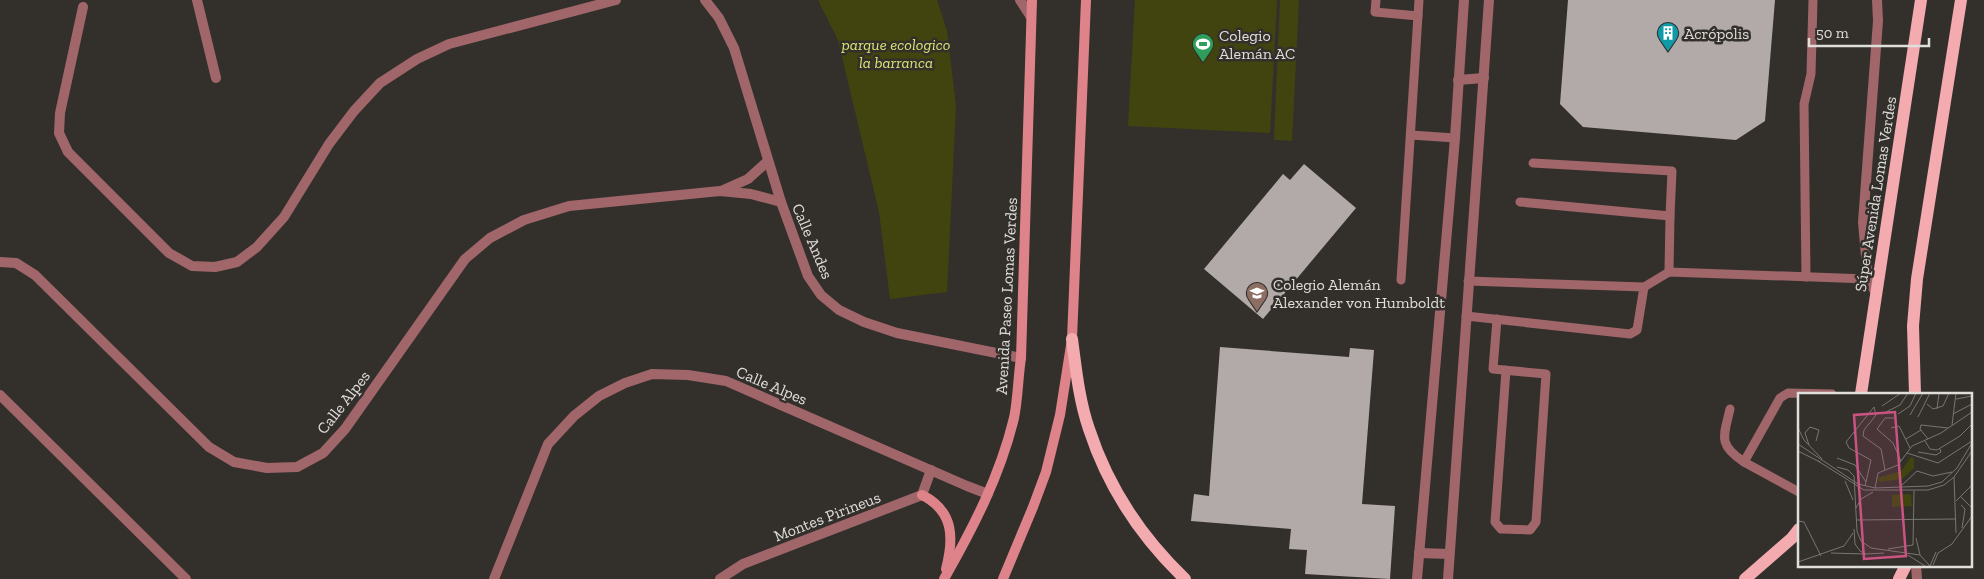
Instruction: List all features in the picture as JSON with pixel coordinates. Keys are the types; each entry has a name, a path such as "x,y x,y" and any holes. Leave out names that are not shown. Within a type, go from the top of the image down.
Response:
{"main road":[{"name":"Avenida Paseo Lomas Verdes","path":"943,579 966,540 988,494 1004,454 1014,416 1021,358 1032,0"},
{"path":"1003,579 1034,507 1046,472 1060,415 1072,339 1086,0"},
{"name":"Súper Avenida Lomas Verdes","path":"1861,393 1921,0"},
{"path":"1916,393 1914,326 1917,279 1961,0"},
{"path":"1072,339 1080,394 1088,428 1104,468 1115,491 1133,518 1162,557 1185,579"},
{"path":"922,495 933,500 944,512 950,533 950,552 943,579"},
{"path":"1745,579 1792,538 1798,530"},
{"path":"1899,579 1906,566"}],"street":[{"path":"197,0 216,78"},
{"path":"83,7 60,112 59,133 68,152 169,253 192,266 215,267 237,262 257,247 268,235 284,217 329,144 380,83 418,59 448,44 616,0"},
{"name":"Calle Andes","path":"705,0 719,18 734,48 781,202 808,276 821,295 839,310 864,322 897,333 1021,358"},
{"path":"1020,0 1031,17"},
{"path":"1417,579 1455,138 1464,0"},
{"path":"1448,579 1468,280 1490,0"},
{"path":"1876,294 1868,279 1862,222 1878,21 1877,0"},
{"path":"1458,80 1484,78"},
{"name":"Calle Alpes","path":"720,191 748,179 768,161"},
{"name":"Calle Alpes","path":"0,262 16,263 35,274 209,447 234,462 267,468 297,467 323,453 345,429 465,259 490,238 524,220 569,206 720,191 751,194 781,202"},
{"name":"Calle Alpes","path":"494,579 548,444 574,416 599,396 625,382 652,374 688,375 726,381 988,494"},
{"path":"0,395 186,579"},
{"path":"922,495 932,470"},
{"name":"Montes Pirineus","path":"720,579 743,564 922,495"},
{"path":"1419,553 1449,554"},
{"path":"1916,566 1917,579"}],"lane":[{"path":"1376,0 1375,12 1418,16"},
{"path":"1401,280 1419,0"},
{"path":"1806,277 1804,104 1811,74 1814,0"},
{"path":"1411,135 1455,138"},
{"path":"1533,163 1672,171 1669,272"},
{"path":"1520,202 1670,216"},
{"path":"1468,280 1644,287 1669,272 1868,279"},
{"path":"1466,316 1630,334 1638,330 1644,287"},
{"path":"1498,319 1493,369 1506,370 1546,374 1536,522 1530,530 1501,529 1495,522 1506,370"},
{"path":"1744,462 1780,398 1788,393 1798,393"},
{"path":"1730,409 1724,436 1725,445 1730,453 1798,491"}],"green space":[{"name":"parque ecologico la barranca","path":"818,0 937,0 947,31 956,106 947,292 890,299 879,212 838,40"},
{"name":"Colegio Alemán AC","path":"1135,0 1277,0 1270,133 1128,126"},
{"path":"1280,0 1299,0 1292,141 1274,140"}],"building":[{"name":"Acrópolis","path":"1568,0 1775,0 1765,121 1736,140 1583,127 1560,104"},
{"path":"1304,164 1356,208 1263,319 1204,269 1283,174 1290,180"},
{"path":"1220,347 1349,357 1350,348 1374,350 1362,504 1395,506 1390,579 1305,574 1307,550 1289,549 1291,529 1191,521 1194,494 1209,496"}],"place":[{"name":"Acrópolis","path":"1668,52"},
{"name":"Colegio Alemán AC","path":"1203,63"},
{"name":"Colegio Alemán Alexander von Humboldt","path":"1257,312"}]}
